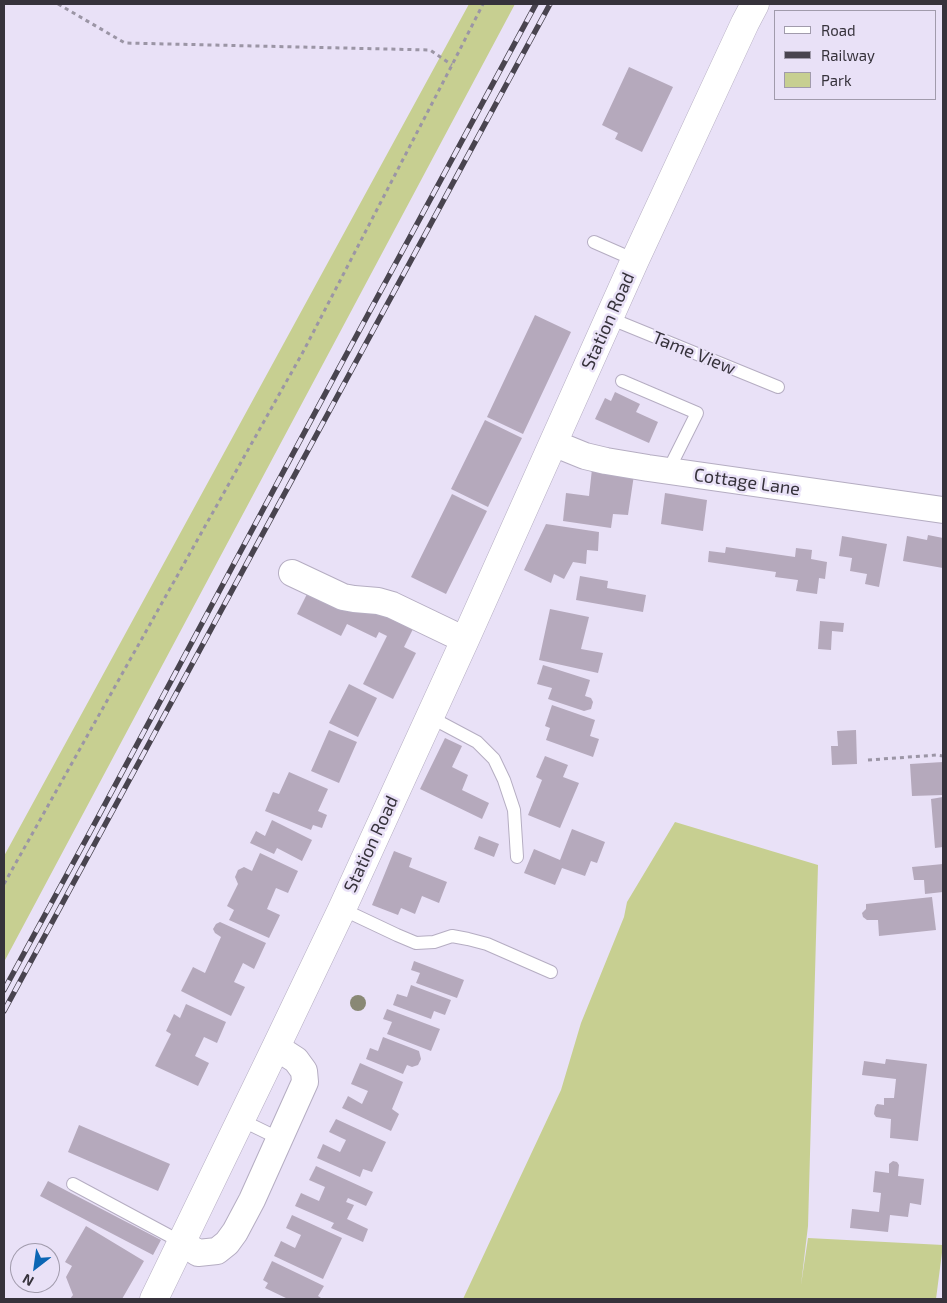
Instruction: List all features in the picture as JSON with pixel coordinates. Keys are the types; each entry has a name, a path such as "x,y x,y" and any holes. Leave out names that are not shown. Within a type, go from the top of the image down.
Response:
{"street":[{"name":"Station Road","path":"154,1299 342,909 635,260 744,23 755,4"},
{"name":"Cottage Lane","path":"553,443 585,456 606,461 943,510"},
{"path":"292,573 343,597 378,601 392,605 465,640"},
{"path":"181,1242 198,1253 217,1250 235,1232 252,1200 305,1082 304,1071 296,1060 276,1047"}],"lane":[{"path":"594,242 635,260"},
{"name":"Tame View","path":"609,318 778,387"},
{"path":"622,381 697,413 668,471"},
{"path":"430,717 477,742 494,759 504,780 514,810 518,857"},
{"path":"342,909 416,943 434,942 452,936 468,939 487,944 551,972"},
{"path":"240,1120 280,1139"},
{"path":"73,1184 181,1242"}],"path":[{"path":"58,4 125,42 430,50 452,65"},
{"path":"4,884 303,352 483,4"},
{"path":"868,760 943,756"}],"green space":[{"path":"469,4 515,4 4,962 4,856"},
{"path":"675,822 818,865 808,1226 801,1285 808,1238 943,1245 936,1299 463,1299 561,1090 581,1023 624,917 627,902"}],"building":[{"path":"629,67 673,87 642,152 615,139 618,133 602,125"},
{"path":"535,315 571,332 523,434 487,417"},
{"path":"615,392 640,404 636,412 658,422 649,443 595,419 605,398 611,401"},
{"path":"485,420 522,438 488,507 451,489"},
{"path":"592,469 634,475 628,515 613,514 611,528 563,521 566,493 589,496"},
{"path":"665,493 707,500 703,531 661,524"},
{"path":"452,494 487,511 446,594 411,577"},
{"path":"546,524 599,532 598,551 587,550 586,564 573,562 564,579 554,574 551,583 524,570"},
{"path":"928,535 943,538 943,568 903,561 907,536 927,540"},
{"path":"842,536 887,544 879,587 865,584 867,574 850,571 852,558 839,556"},
{"path":"726,547 795,557 796,548 812,550 811,559 827,562 825,579 819,578 817,594 796,591 798,580 775,577 776,572 708,562 709,551 725,553"},
{"path":"580,576 608,581 607,588 646,595 643,612 576,600"},
{"path":"311,586 370,603 415,625 404,647 416,653 393,699 363,684 387,636 379,632 376,638 347,624 341,636 297,614"},
{"path":"550,609 589,617 581,649 603,653 598,673 539,660"},
{"path":"820,621 844,623 843,632 832,631 831,650 818,649"},
{"path":"543,665 590,680 585,696 591,698 593,702 591,709 584,711 548,699 552,688 537,684"},
{"path":"349,684 377,698 358,737 329,723"},
{"path":"552,705 595,720 590,736 599,739 593,757 546,740 550,728 545,726"},
{"path":"329,730 357,742 339,783 311,771"},
{"path":"856,730 857,764 832,765 831,746 838,746 837,731"},
{"path":"445,738 462,746 452,767 468,775 462,790 489,803 482,819 420,789"},
{"path":"545,756 568,765 563,777 579,783 560,828 528,815 542,780 536,777"},
{"path":"943,762 943,795 912,796 910,764"},
{"path":"289,772 328,789 318,811 327,815 322,828 313,825 311,830 265,811 273,792 279,794"},
{"path":"943,797 943,847 935,848 931,799"},
{"path":"272,820 312,840 302,861 277,848 274,854 250,843 256,831 265,836"},
{"path":"572,829 605,842 597,863 591,861 585,876 562,868 555,885 524,873 534,849 560,860"},
{"path":"479,836 499,844 494,857 474,849"},
{"path":"394,851 412,858 409,867 447,882 439,903 422,896 415,914 401,908 398,915 372,905"},
{"path":"260,853 298,871 288,893 276,888 267,909 280,915 269,938 229,920 234,910 227,906 238,884 235,877 238,870 244,867 252,871"},
{"path":"943,864 943,892 925,894 924,880 914,880 912,867"},
{"path":"932,897 936,930 879,936 878,920 867,920 863,917 862,913 866,909 866,904"},
{"path":"220,922 266,943 254,969 243,963 234,982 245,987 231,1016 181,991 193,967 205,973 221,937 213,929"},
{"path":"414,961 464,980 457,998 416,983 420,973 411,970"},
{"path":"411,985 451,1000 445,1015 434,1011 431,1019 393,1005 397,994 407,997"},
{"path":"186,1004 226,1022 217,1043 204,1037 195,1056 209,1063 198,1086 155,1066 171,1034 166,1031 174,1014 180,1018"},
{"path":"387,1009 440,1029 431,1051 387,1034 392,1022 383,1019"},
{"path":"383,1037 419,1051 421,1059 418,1065 412,1067 407,1065 403,1074 366,1059 370,1048 378,1051"},
{"path":"886,1059 927,1064 918,1141 890,1138 891,1119 876,1117 874,1114 877,1104 884,1105 884,1098 894,1098 896,1079 862,1075 864,1061 885,1064"},
{"path":"360,1063 403,1082 392,1109 399,1114 391,1131 342,1108 348,1096 362,1104 368,1091 351,1084"},
{"path":"336,1119 386,1142 372,1172 363,1169 360,1177 317,1158 323,1144 340,1152 346,1140 329,1132"},
{"path":"79,1125 170,1164 158,1191 68,1152"},
{"path":"893,1161 899,1165 898,1176 924,1179 921,1205 910,1203 908,1217 890,1215 888,1232 850,1228 852,1209 879,1212 881,1193 873,1192 875,1171 889,1173 889,1164"},
{"path":"316,1166 373,1192 366,1206 348,1198 346,1202 354,1205 347,1219 368,1229 363,1242 331,1228 334,1223 295,1206 301,1193 319,1201 325,1187 309,1180"},
{"path":"48,1181 161,1240 153,1255 40,1196"},
{"path":"292,1215 342,1238 323,1279 274,1256 281,1241 295,1248 301,1235 286,1228"},
{"path":"86,1226 144,1261 122,1299 70,1299 73,1295 66,1277 72,1266 65,1262"},
{"path":"272,1261 324,1286 318,1296 321,1299 288,1299 265,1288 268,1283 263,1280"}],"railway":[{"path":"4,990 536,4"},
{"path":"4,1011 550,4"}]}
